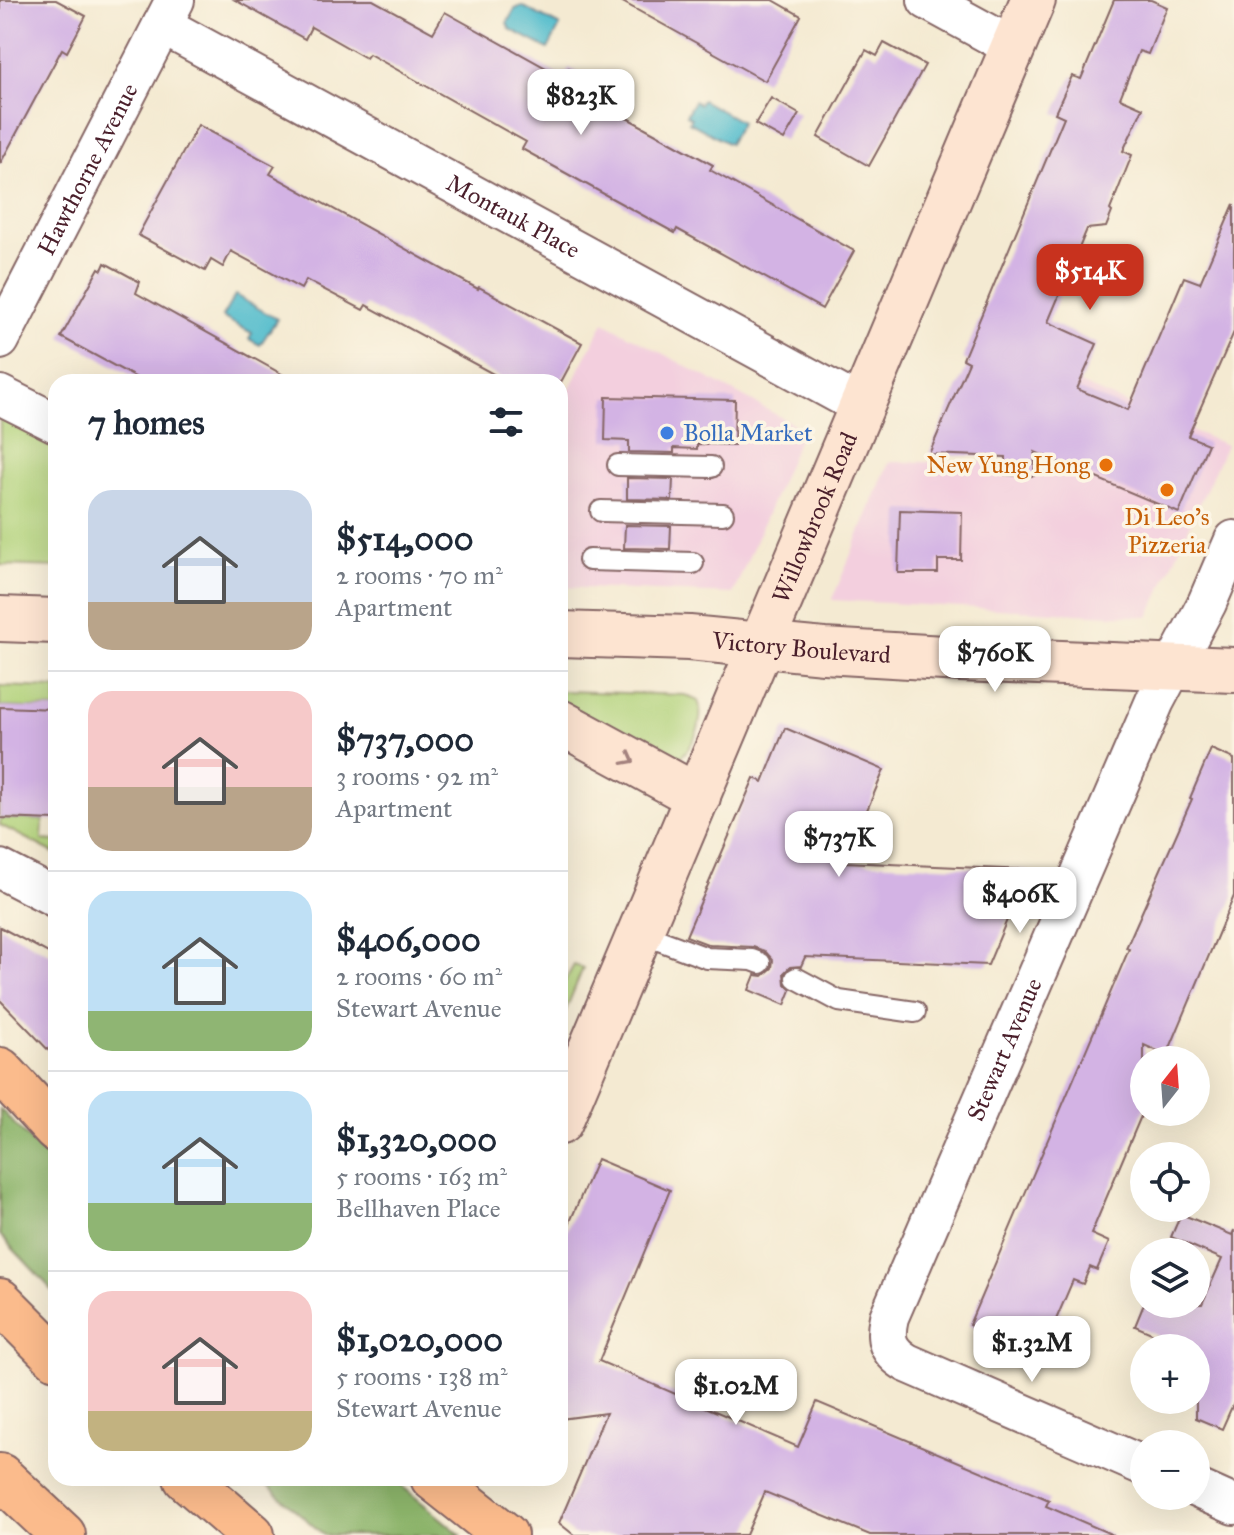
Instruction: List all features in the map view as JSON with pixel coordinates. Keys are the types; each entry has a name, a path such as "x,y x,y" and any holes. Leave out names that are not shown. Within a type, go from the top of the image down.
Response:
{"main road":[{"path":"0,1070 48,1121"},
{"path":"0,1301 48,1349"},
{"path":"0,1476 63,1535"},
{"path":"195,1486 252,1535"},
{"path":"443,1486 505,1535"}],"street":[{"path":"927,0 1013,47"},
{"name":"Willowbrook Road","path":"568,1103 1033,0"},
{"name":"Hawthorne Avenue","path":"0,340 168,12"},
{"name":"Montauk Place","path":"168,12 863,407"},
{"path":"0,395 48,419"},
{"name":"Stewart Avenue","path":"1130,1460 907,1363 896,1357 887,1346 886,1330 1155,701 1207,603 1234,540"},
{"path":"0,619 48,621"},
{"name":"Victory Boulevard","path":"568,634 689,638 946,658 1234,670"},
{"path":"568,726 698,797"},
{"path":"0,869 48,894"},
{"path":"1210,1494 1234,1505"}],"lane":[{"path":"618,465 711,467"},
{"path":"601,511 723,514"},
{"path":"589,560 693,563"},
{"path":"640,933 707,958 760,963"},
{"path":"796,978 839,1001 915,1012"}],"shaded area":[{"path":"604,322 803,429 733,594 568,587 568,392"},
{"path":"1077,383 1226,445 1149,617 832,600 889,462 1045,462"}],"green space":[{"path":"0,415 48,442 48,567 0,565"},
{"path":"0,686 48,688 48,709 0,707"},
{"path":"568,691 685,695 698,701 700,718 695,737 684,753 670,762 568,708"},
{"path":"0,818 43,820 42,840 48,840 48,850 0,825"},
{"path":"574,965 583,968 568,1005 568,976"},
{"path":"0,1109 48,1159 48,1286 0,1235"},
{"path":"268,1486 402,1486 461,1535 324,1535"}],"water":[{"path":"522,6 560,26 548,49 510,29 507,23 515,9"},
{"path":"702,100 741,122 729,144 689,122 691,118 686,115 694,101 699,104"},
{"path":"235,295 277,319 260,345 249,339 252,333 222,317"}],"building":[{"path":"0,0 56,0 86,16 67,52 62,49 0,164"},
{"path":"235,0 373,0 433,33 445,12 564,78 569,68 602,86 594,100 713,165 710,170 854,251 822,309 522,149 526,142 369,54 366,58 311,27 305,39"},
{"path":"619,0 773,0 801,16 765,81"},
{"path":"1114,0 1151,0 1167,7 1148,54 1139,51 1120,98 1143,108 1123,151 1132,155 1110,210 1112,212 1106,227 1087,229 1048,322 1097,344 1077,389 1128,410 1184,277 1200,283 1234,204 1234,332 1188,436 1208,444 1179,513 1035,452 1034,476 1006,475 1006,457 929,454 969,362 963,359 1064,117 1055,113 1072,76 1081,79"},
{"path":"884,43 925,65 869,166 818,137 866,50 877,56"},
{"path":"771,98 799,114 784,140 755,124"},
{"path":"198,125 275,166 270,174 582,343 565,374 493,374 366,305 363,310 306,280 301,289 231,251 223,267 211,260 205,271 138,235"},
{"path":"105,263 140,282 136,293 282,374 129,374 61,337 99,268 102,270"},
{"path":"606,397 735,400 734,445 697,444 697,449 674,448 674,453 629,452 629,441 605,440"},
{"path":"627,478 673,479 672,500 627,499"},
{"path":"900,510 962,512 961,560 938,560 938,573 898,573"},
{"path":"625,525 671,526 670,549 624,548"},
{"path":"0,707 48,709 48,820 0,818"},
{"path":"785,728 884,770 845,862 1028,870 988,965 805,957 801,966 790,967 784,973 785,984 791,990 785,1005 749,990 755,975 763,976 772,968 773,960 765,951 753,947 710,945 686,936 754,778 763,782"},
{"path":"1211,749 1234,759 1234,896 1171,1046 1130,1046 1130,1126 1137,1126 1091,1234 1109,1242 1097,1270 1090,1267 1083,1284 1073,1280 1040,1357 969,1325"},
{"path":"0,927 48,953 48,1050 0,1000"},
{"path":"597,1159 670,1190 599,1361 798,1447 817,1402 1049,1500 1046,1506 1113,1535 870,1535 765,1492 746,1535 574,1535 559,1523 606,1413 568,1418 568,1226"},
{"path":"1178,1222 1200,1222 1232,1235 1234,1230 1234,1402 1222,1429 1196,1418 1196,1414 1210,1414 1210,1334 1154,1334 1135,1326 1138,1318 1210,1318 1210,1286 1222,1259 1210,1254 1210,1238 1171,1237"}],"place":[{"name":"Bolla Market","path":"667,433"},
{"name":"New Yung Hong","path":"1106,465"},
{"name":"Di Leo's Pizzeria","path":"1167,490"}]}
